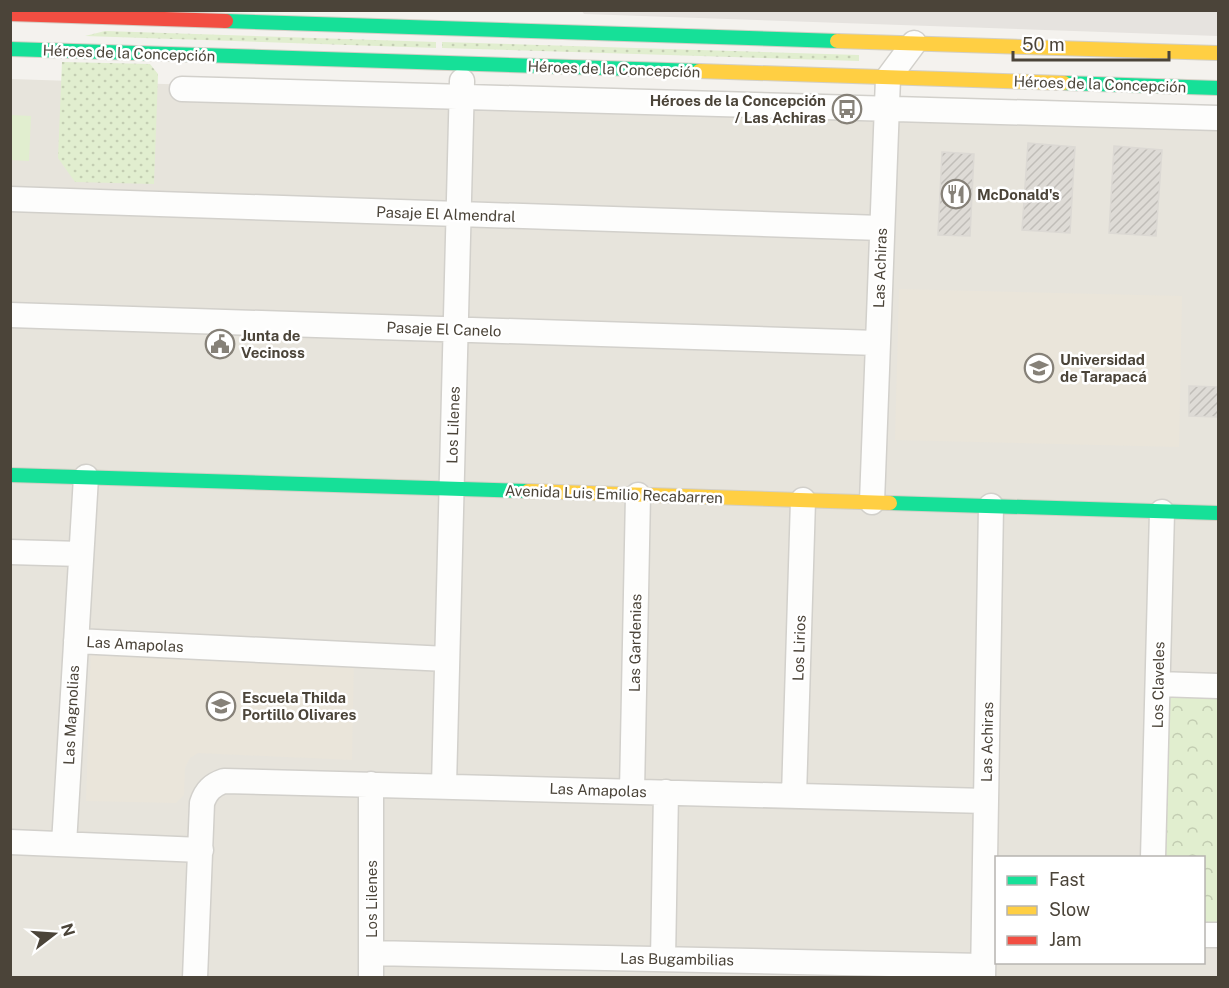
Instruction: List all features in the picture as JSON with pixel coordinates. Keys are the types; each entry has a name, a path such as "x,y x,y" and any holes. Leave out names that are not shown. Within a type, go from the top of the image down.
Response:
{"main road":[{"path":"10,14 1218,53"},
{"path":"480,17 498,30"},
{"name":"Héroes de la Concepción","path":"10,49 1218,88"},
{"name":"Avenida Luis Emilio Recabarren","path":"10,475 1218,513"}],"street":[{"path":"888,78 914,43"},
{"name":"Los Lilenes","path":"444,786 462,64"},
{"name":"Las Achiras","path":"872,502 885,109 888,78"},
{"name":"Héroes de la Concepción","path":"182,89 1218,118"},
{"name":"Pasaje El Almendral","path":"10,199 881,228"},
{"name":"Pasaje El Canelo","path":"10,315 877,343"},
{"name":"Las Magnolias","path":"64,844 86,477"},
{"name":"Las Gardenias","path":"632,791 638,495"},
{"name":"Los Lirios","path":"794,796 803,500"},
{"name":"Las Achiras","path":"983,972 990,931 986,801 991,506"},
{"name":"Los Claveles","path":"1153,856 1162,512"},
{"path":"10,552 81,554"},
{"name":"Las Amapolas","path":"76,641 447,659"},
{"path":"1158,684 1218,686"},
{"name":"Las Amapolas","path":"201,850 202,803 212,787 224,781 986,801"},
{"name":"Los Lilenes","path":"371,784 371,978"},
{"path":"663,959 666,792"},
{"path":"10,842 201,850 195,978"},
{"name":"Las Bugambilias","path":"371,953 570,967 663,959 983,972"}],"shaded area":[{"path":"1218,10 1218,36 584,14 582,11"},
{"path":"11,79 1218,118 1218,977 11,978"},
{"name":"Universidad de Tarapacá","path":"899,289 1182,296 1179,447 895,440"},
{"name":"Escuela Thilda Portillo Olivares","path":"91,648 354,658 352,760 198,753 190,758 185,768 184,795 176,803 86,801"}],"green space":[{"path":"105,31 436,42 436,48 85,36"},
{"path":"442,42 859,55 859,61 442,48"},
{"path":"62,62 150,64 158,74 154,184 75,182 58,158"},
{"path":"11,115 31,116 29,161 11,160"},
{"path":"1178,694 1218,696 1218,926 1205,926 1205,856 1160,856 1165,702"}],"building":[{"path":"1028,143 1075,147 1070,233 1022,230"},
{"path":"1114,146 1162,150 1156,236 1109,233"},
{"name":"McDonald's","path":"942,152 974,154 970,236 938,235"},
{"path":"1189,386 1218,387 1218,417 1189,416"}],"traffic: fast":[{"path":"226,21 837,41"},
{"path":"10,49 699,71"},
{"path":"1064,83 1218,88"},
{"path":"10,475 528,491"},
{"path":"890,503 1218,513"}],"traffic: slow":[{"path":"837,41 1218,53"},
{"path":"699,71 1064,83"},
{"path":"528,491 890,503"}],"traffic: jam":[{"path":"10,14 226,21"}],"place":[{"name":"Héroes de la Concepción / Las Achiras","path":"847,109"},
{"name":"McDonald's","path":"956,194"},
{"name":"Junta de Vecinoss","path":"220,344"},
{"name":"Universidad de Tarapacá","path":"1039,368"},
{"name":"Escuela Thilda Portillo Olivares","path":"221,706"}]}
